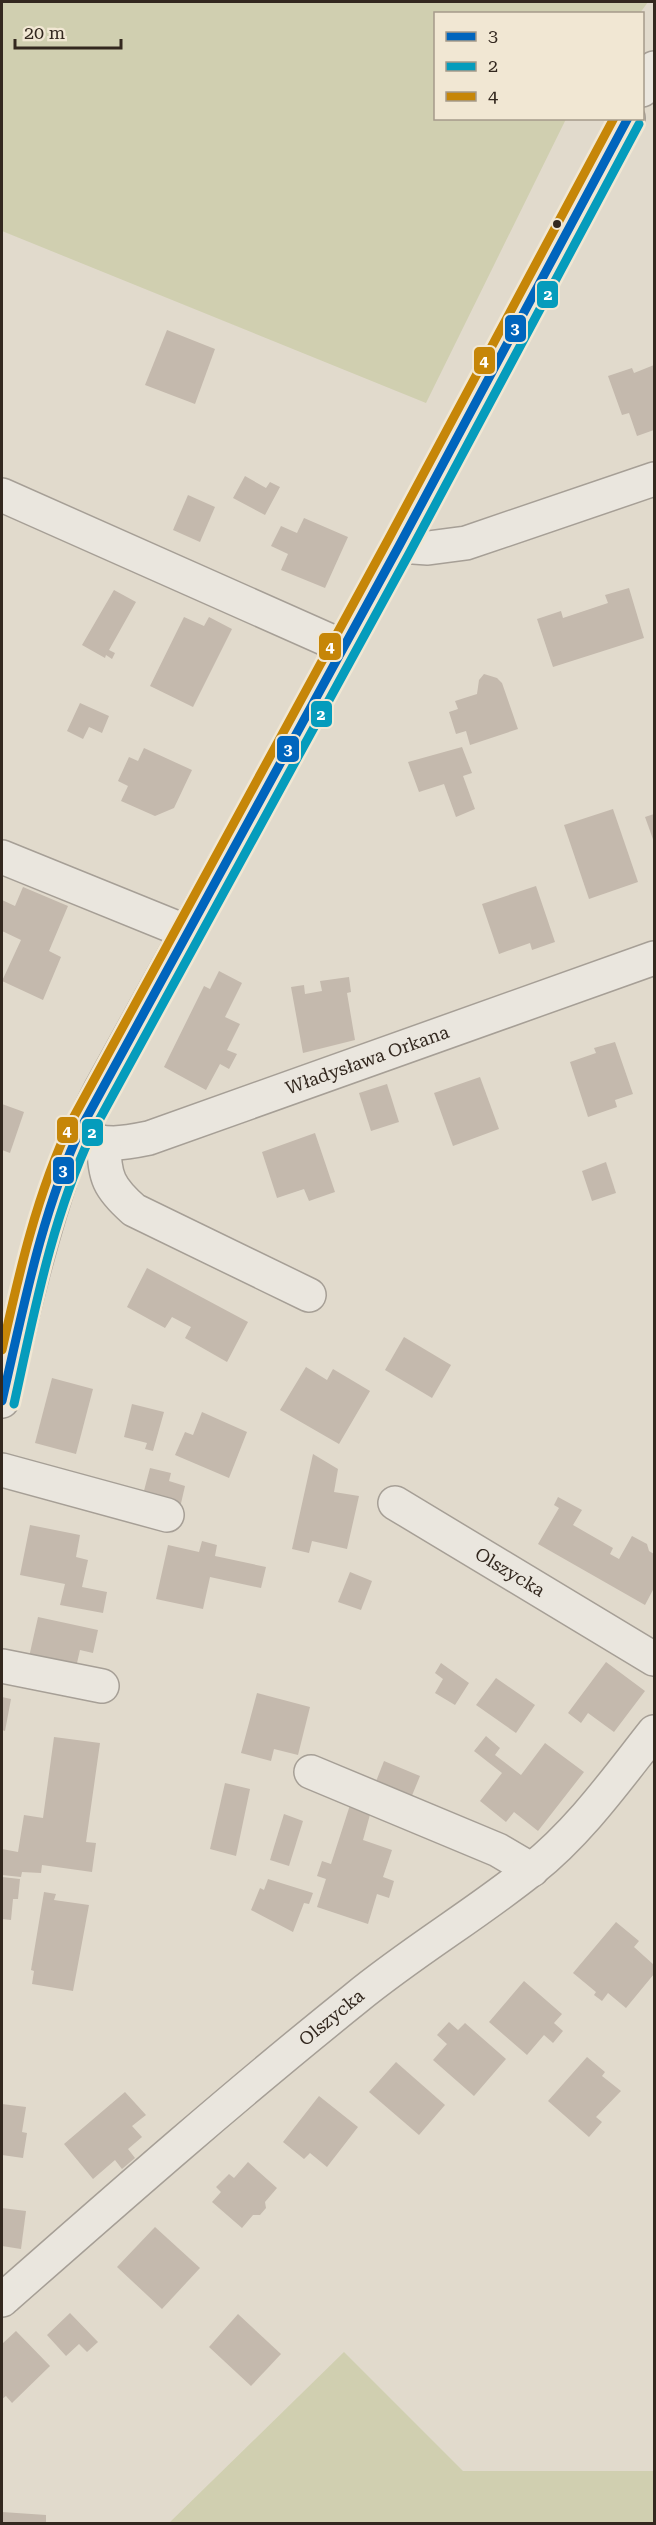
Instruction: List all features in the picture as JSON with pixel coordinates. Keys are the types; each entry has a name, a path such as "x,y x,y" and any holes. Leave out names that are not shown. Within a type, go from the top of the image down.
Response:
{"street":[{"path":"644,86 654,68"},
{"path":"2,1401 32,1275 66,1164 91,1140 100,1091 399,546 627,120"},
{"path":"399,546 428,548 466,543 654,479"},
{"path":"2,495 344,647"},
{"path":"2,856 187,932"},
{"name":"Władysława Orkana","path":"91,1140 117,1144 149,1138 654,958"},
{"path":"91,1140 108,1181 118,1196 134,1210 309,1295"},
{"path":"2,1470 167,1515"},
{"name":"Olszycka","path":"395,1503 654,1659"},
{"path":"2,1666 102,1686"},
{"name":"Olszycka","path":"2,2300 193,2132 358,1996 532,1870 567,1838 595,1807 654,1732"},
{"path":"312,1772 498,1850 532,1870"}],"green space":[{"path":"2,2 648,2 641,12 434,12 434,120 566,120 426,403 2,231"},
{"path":"344,2352 463,2471 654,2471 654,2523 169,2523"}],"building":[{"path":"167,330 215,349 195,404 145,385"},
{"path":"654,365 654,430 637,436 629,413 622,415 608,376 632,368 634,373"},
{"path":"245,476 266,488 270,482 280,487 265,515 233,498"},
{"path":"188,495 215,507 200,542 173,530"},
{"path":"304,518 348,537 325,588 281,570 288,554 271,546 281,526 297,533"},
{"path":"629,588 644,638 553,667 537,619 561,611 563,618 608,603 605,595"},
{"path":"114,590 136,602 109,650 115,653 112,659 106,655 105,658 82,645"},
{"path":"184,617 204,626 209,617 232,629 193,707 150,686"},
{"path":"484,674 497,678 502,683 518,729 470,745 466,731 456,734 449,712 458,709 455,701 477,694 479,680"},
{"path":"80,703 109,716 102,733 89,727 83,739 67,731"},
{"path":"462,747 472,773 463,776 475,809 456,817 444,784 419,792 408,762"},
{"path":"144,748 192,770 174,808 155,816 121,801 128,786 118,781 129,757 138,761"},
{"path":"613,809 638,882 589,899 564,825"},
{"path":"654,814 654,842 645,817"},
{"path":"536,886 555,942 532,950 530,943 499,954 482,904"},
{"path":"23,887 68,906 49,951 61,957 43,1000 2,981 21,940 2,931 2,900 15,906"},
{"path":"219,971 242,983 225,1017 240,1024 227,1050 237,1054 229,1069 220,1064 206,1090 164,1067 204,986 210,989"},
{"path":"349,977 351,992 347,993 355,1040 303,1053 291,987 304,985 305,994 322,991 320,981"},
{"path":"615,1042 633,1094 615,1100 617,1107 588,1117 570,1062 596,1053 594,1048"},
{"path":"480,1077 499,1129 453,1146 434,1093"},
{"path":"387,1084 399,1122 371,1131 359,1093"},
{"path":"2,1104 24,1112 10,1153 2,1150"},
{"path":"315,1133 335,1192 309,1201 304,1189 277,1198 262,1152"},
{"path":"606,1162 616,1193 592,1201 582,1171"},
{"path":"147,1268 248,1322 227,1362 185,1338 191,1327 172,1317 165,1328 127,1307"},
{"path":"404,1337 451,1365 432,1398 385,1370"},
{"path":"306,1367 327,1380 333,1369 370,1391 339,1444 280,1410"},
{"path":"52,1378 93,1389 76,1454 35,1443"},
{"path":"132,1404 164,1412 153,1451 145,1449 147,1443 124,1437"},
{"path":"202,1412 247,1432 229,1478 175,1455 185,1432 193,1435"},
{"path":"313,1454 338,1469 334,1492 359,1496 347,1549 312,1541 309,1553 292,1549"},
{"path":"150,1468 171,1473 169,1481 185,1486 179,1512 141,1502"},
{"path":"558,1497 582,1510 573,1525 613,1548 610,1554 619,1559 632,1536 647,1544 649,1551 654,1554 654,1588 645,1605 538,1544 559,1508 554,1505"},
{"path":"30,1525 80,1535 76,1557 88,1560 82,1587 107,1592 103,1613 60,1605 65,1584 20,1575"},
{"path":"202,1541 217,1545 215,1556 266,1567 261,1588 210,1577 203,1609 156,1599 168,1545 199,1552"},
{"path":"350,1572 372,1581 361,1610 338,1602"},
{"path":"38,1617 98,1630 93,1653 80,1650 74,1676 27,1666"},
{"path":"606,1662 645,1691 614,1732 588,1713 581,1723 568,1713"},
{"path":"441,1663 469,1683 455,1705 435,1693 443,1679 435,1673"},
{"path":"496,1678 535,1705 516,1733 476,1705"},
{"path":"257,1693 310,1707 298,1755 274,1749 271,1761 241,1753"},
{"path":"2,1697 11,1699 5,1731 2,1730"},
{"path":"486,1736 500,1748 495,1755 521,1775 545,1743 584,1772 538,1831 514,1812 506,1822 480,1801 502,1773 474,1751"},
{"path":"54,1737 100,1743 86,1842 96,1843 92,1872 42,1865 41,1873 22,1872 21,1877 2,1875 2,1849 18,1852 24,1815 43,1818"},
{"path":"384,1761 420,1776 411,1798 375,1784"},
{"path":"225,1783 250,1789 236,1856 210,1849"},
{"path":"350,1805 371,1811 363,1840 392,1850 383,1877 394,1881 389,1898 377,1894 368,1924 317,1907 326,1879 317,1876 322,1861 331,1864"},
{"path":"284,1814 303,1821 289,1866 270,1860"},
{"path":"2,1877 20,1879 18,1899 13,1899 11,1920 2,1919"},
{"path":"268,1879 313,1893 309,1904 304,1903 293,1932 251,1910 260,1888 264,1890"},
{"path":"44,1892 56,1894 54,1900 89,1905 73,1991 32,1984 34,1971 31,1970"},
{"path":"616,1922 639,1941 634,1947 654,1965 654,1974 626,2008 608,1993 602,2001 594,1995 596,1992 573,1973"},
{"path":"524,1981 562,2014 554,2023 563,2031 553,2043 544,2035 527,2055 489,2022"},
{"path":"449,2022 458,2030 465,2023 506,2059 474,2096 433,2060 447,2044 437,2035"},
{"path":"587,2057 605,2072 602,2076 621,2091 596,2117 602,2122 589,2137 548,2101"},
{"path":"396,2062 445,2105 419,2135 369,2092"},
{"path":"125,2092 146,2115 132,2126 142,2137 128,2149 135,2158 122,2169 115,2160 93,2179 64,2144"},
{"path":"319,2096 358,2127 327,2167 310,2153 304,2159 283,2142"},
{"path":"2,2104 26,2107 22,2132 27,2133 23,2158 2,2155"},
{"path":"248,2162 277,2188 265,2202 266,2208 260,2215 253,2215 242,2228 212,2202 221,2192 216,2187 229,2174 234,2178"},
{"path":"2,2208 26,2211 21,2249 2,2246"},
{"path":"155,2227 200,2268 162,2309 117,2267"},
{"path":"70,2313 98,2342 87,2352 79,2344 66,2356 47,2335"},
{"path":"238,2314 281,2354 251,2386 209,2347"},
{"path":"16,2331 50,2366 12,2403 6,2396 2,2399 2,2344"},
{"path":"2,2512 46,2515 46,2524 2,2524"}],"transit line":[{"name":"4","path":"2,1350 22,1263 39,1205 71,1122 388,540 613,120"},
{"name":"3","path":"2,1401 34,1262 55,1194 81,1128 399,546 627,120"},
{"name":"2","path":"14,1404 55,1232 78,1165 92,1133 410,552 639,124"}]}
